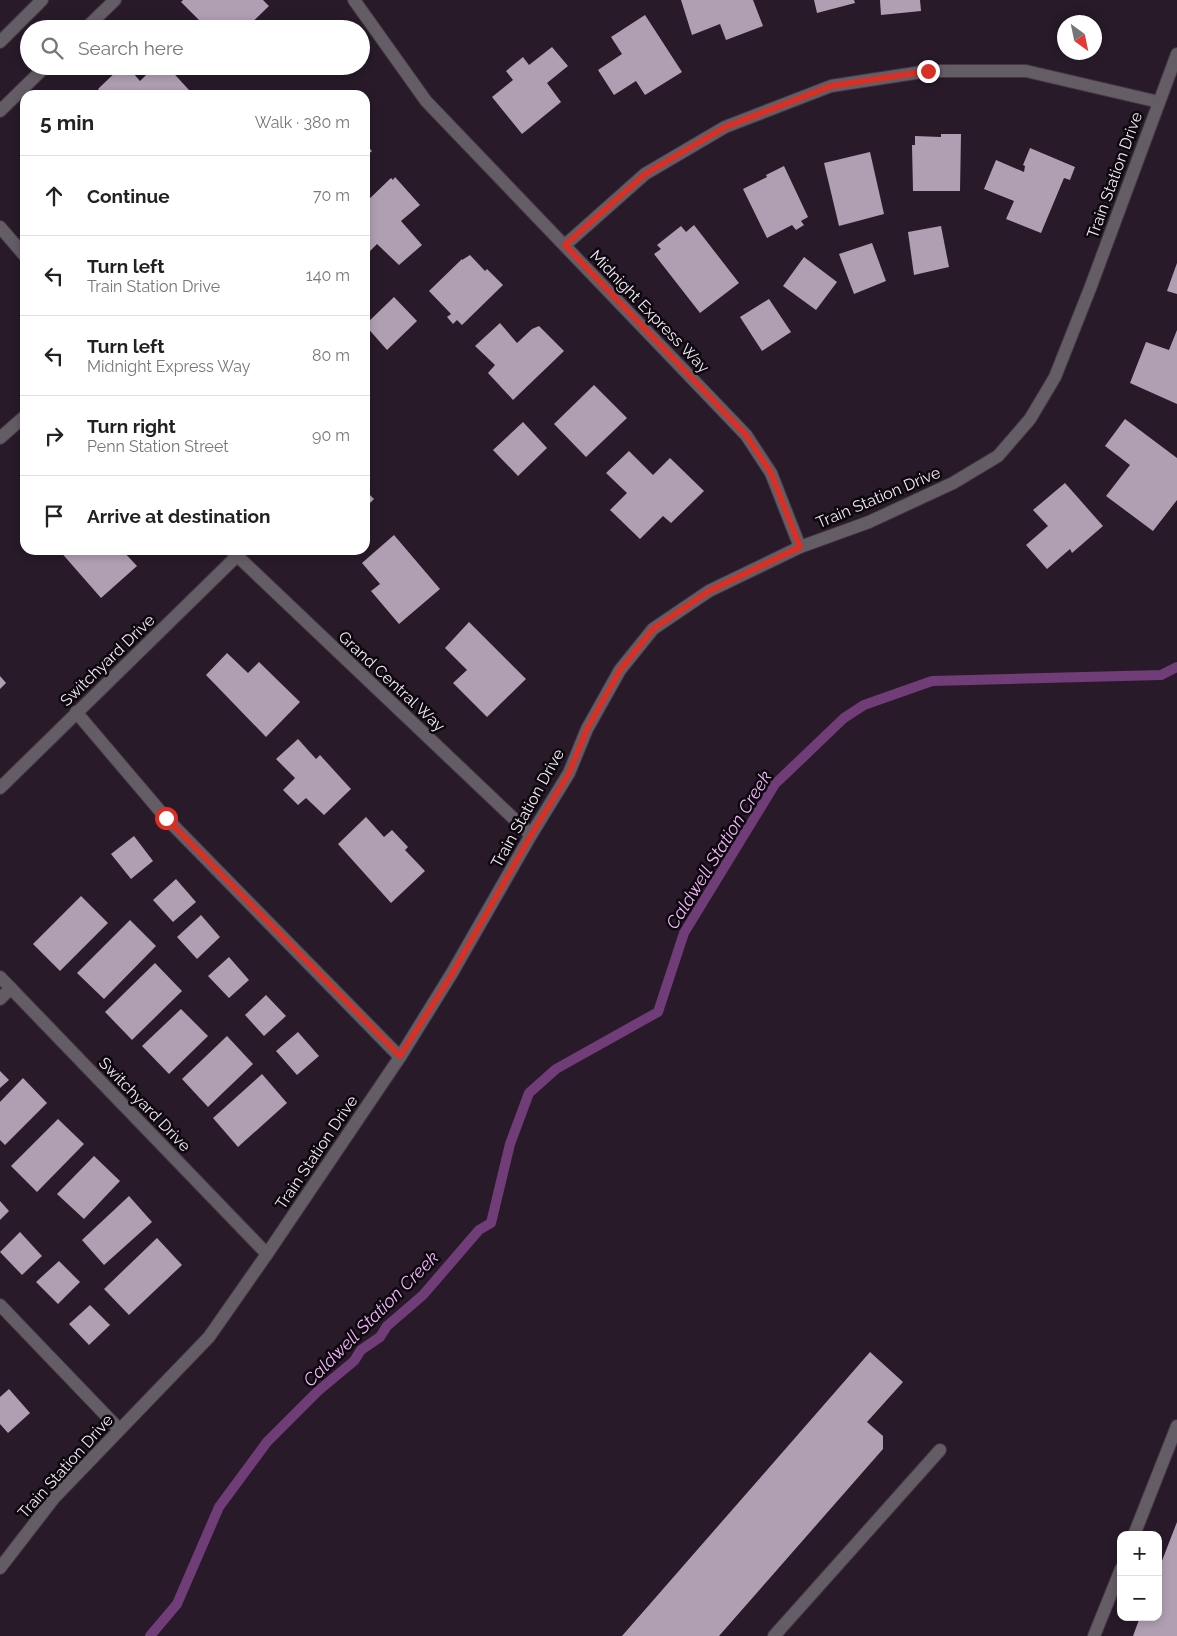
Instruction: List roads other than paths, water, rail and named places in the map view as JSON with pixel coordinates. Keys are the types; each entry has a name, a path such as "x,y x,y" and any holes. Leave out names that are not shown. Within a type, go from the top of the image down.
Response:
{"street":[{"path":"22,20 42,0"},
{"path":"94,20 115,0"},
{"name":"Midnight Express Way","path":"354,0 368,20"},
{"path":"0,42 20,22"},
{"name":"Midnight Express Way","path":"370,22 426,101 746,435 771,473 800,547"},
{"name":"Train Station Drive","path":"0,1568 54,1498 209,1337 267,1254 400,1056 452,974 531,835 569,773 587,729 620,670 653,629 709,591 800,547 869,522 952,483 998,456 1030,419 1055,377 1091,286 1177,54"},
{"path":"565,245 645,174 725,127 831,86 928,71 1026,71 1159,102"},
{"path":"21,90 37,75"},
{"path":"0,111 20,91"},
{"path":"0,227 20,250"},
{"path":"0,438 20,420"},
{"name":"Switchyard Drive","path":"0,788 232,555"},
{"name":"Grand Central Way","path":"236,555 531,835"},
{"path":"76,712 166,818 400,1056"},
{"name":"Switchyard Drive","path":"0,977 267,1254"},
{"path":"0,999 11,988"},
{"path":"0,1305 119,1429"},
{"path":"1136,1531 1177,1426"},
{"path":"774,1636 940,1450"},
{"path":"1094,1636 1118,1576"}],"waterway":[{"name":"Caldwell Station Creek","path":"150,1636 177,1604 219,1507 267,1442 318,1391 354,1361 361,1350 380,1337 387,1326 423,1295 479,1230 491,1223 510,1144 529,1093 556,1069 658,1012 684,933 775,784 844,718 864,705 932,681 1161,675 1177,667"}]}
